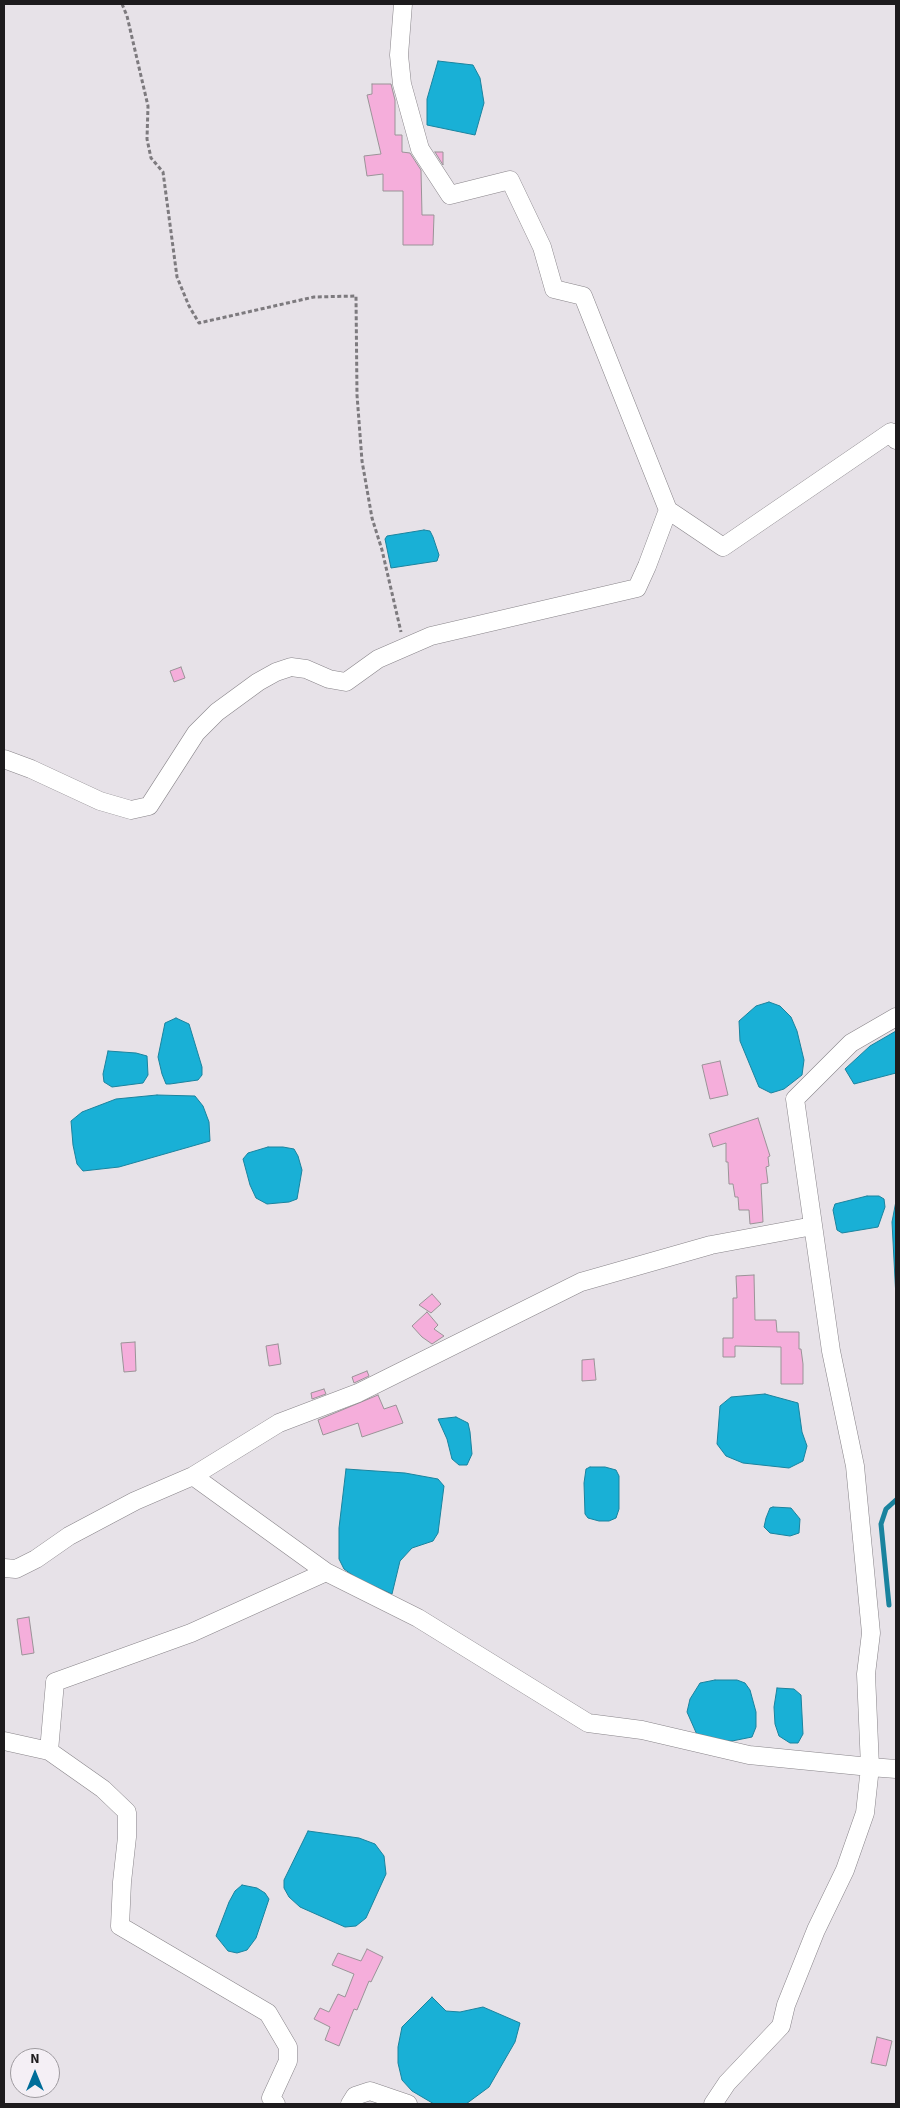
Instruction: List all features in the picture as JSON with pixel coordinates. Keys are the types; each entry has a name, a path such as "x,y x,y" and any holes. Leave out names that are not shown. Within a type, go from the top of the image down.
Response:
{"street":[{"path":"403,4 399,55 402,84 420,149 450,195 510,180 542,247 554,289 583,296 668,510 723,547 891,432 896,440"},
{"path":"4,759 31,769 100,801 131,810 148,806 196,733 217,712 258,682 291,667 306,668 329,679 346,682 378,659 431,636 637,588 668,510"},
{"path":"713,2104 727,2083 781,2026 786,2005 816,1930 845,1870 866,1812 870,1767 866,1674 871,1632 855,1466 831,1351 795,1099 851,1043 896,1017"},
{"path":"4,1568 16,1569 70,1536 135,1501 193,1476 279,1423 358,1393 581,1282 711,1245 813,1226"},
{"path":"193,1476 326,1572 418,1618 588,1723 642,1730 749,1755 896,1770"},
{"path":"49,1751 55,1682 191,1633 326,1572"},
{"path":"4,1741 49,1751 103,1789 127,1812 127,1838 120,1926 268,2013 288,2047 288,2061 270,2098 276,2104"},
{"path":"350,2104 355,2096 370,2091 408,2104"}],"path":[{"path":"122,4 127,16 148,106 147,139 152,158 163,172 177,276 189,306 200,323 314,297 356,296 357,395 362,461 372,518 382,550 404,647"}],"water":[{"path":"438,61 473,65 480,78 484,103 475,135 427,125 427,99"},
{"path":"424,530 430,531 433,537 439,555 437,561 391,568 385,539 387,536"},
{"path":"769,1002 780,1006 791,1017 797,1031 804,1060 802,1075 784,1089 771,1093 759,1087 740,1041 739,1021 756,1006"},
{"path":"176,1018 189,1024 202,1067 202,1075 198,1080 166,1084 158,1057 165,1023"},
{"path":"896,1031 896,1073 854,1084 845,1069 870,1046"},
{"path":"108,1051 136,1053 147,1056 148,1075 143,1083 112,1087 104,1082 103,1074"},
{"path":"157,1095 195,1096 203,1106 209,1122 210,1141 119,1167 83,1171 77,1164 71,1121 82,1112 116,1099"},
{"path":"268,1147 294,1149 298,1156 302,1170 297,1199 289,1202 267,1204 256,1198 250,1185 243,1159 248,1153"},
{"path":"867,1196 879,1196 884,1199 885,1207 878,1227 842,1233 837,1230 833,1210 835,1204"},
{"path":"896,1201 896,1298 892,1222"},
{"path":"765,1394 798,1403 802,1432 807,1446 803,1461 789,1468 743,1463 726,1456 717,1444 720,1406 731,1397"},
{"path":"456,1417 468,1423 472,1454 467,1465 459,1465 452,1459 447,1439 438,1419"},
{"path":"590,1467 605,1467 616,1470 619,1476 619,1509 616,1518 609,1521 588,1518 585,1514 584,1483 586,1469"},
{"path":"346,1469 405,1473 438,1479 444,1486 438,1533 433,1541 412,1548 400,1561 392,1594 358,1579 344,1569 339,1559 339,1528"},
{"path":"770,1508 791,1508 800,1519 799,1533 790,1536 770,1533 764,1527"},
{"path":"715,1680 737,1680 745,1683 750,1690 756,1712 756,1727 752,1737 713,1742 698,1737 687,1712 690,1699 700,1683"},
{"path":"777,1688 794,1689 801,1695 803,1734 798,1743 790,1743 779,1736 775,1724 774,1707"},
{"path":"308,1831 359,1838 375,1844 384,1856 386,1874 366,1918 356,1926 345,1927 300,1907 289,1897 284,1888 284,1880"},
{"path":"242,1885 257,1888 265,1893 269,1899 256,1938 247,1950 237,1953 228,1951 216,1936 229,1902 235,1891"},
{"path":"432,1997 446,2011 460,2012 483,2007 520,2023 515,2042 489,2087 466,2104 434,2104 412,2091 402,2080 398,2063 398,2047 402,2027"}],"building":[{"path":"372,84 391,84 395,100 395,135 402,135 402,152 410,153 421,170 422,215 434,215 433,245 403,245 403,191 383,191 383,174 367,176 364,156 381,154 367,95 372,94"},
{"path":"435,152 443,152 443,165"},
{"path":"181,667 185,678 174,682 170,671"},
{"path":"720,1061 728,1095 710,1099 702,1065"},
{"path":"758,1118 770,1156 768,1157 769,1166 766,1167 768,1183 761,1184 763,1222 750,1224 749,1210 739,1210 738,1197 735,1197 733,1184 729,1184 726,1143 713,1147 709,1134"},
{"path":"754,1275 755,1320 776,1320 777,1332 799,1332 799,1349 801,1349 803,1364 803,1384 781,1384 781,1347 735,1346 735,1357 723,1357 723,1338 733,1338 733,1298 737,1298 736,1276"},
{"path":"432,1294 441,1304 431,1313 419,1305"},
{"path":"427,1312 438,1325 434,1329 444,1336 432,1344 412,1326"},
{"path":"135,1342 136,1371 124,1372 121,1343"},
{"path":"278,1344 281,1364 269,1366 266,1346"},
{"path":"594,1359 596,1380 582,1381 582,1360"},
{"path":"367,1371 369,1376 354,1383 352,1377"},
{"path":"324,1389 326,1394 312,1399 311,1393"},
{"path":"378,1395 384,1409 396,1405 403,1423 362,1437 358,1423 323,1435 318,1420"},
{"path":"29,1617 34,1653 22,1655 17,1619"},
{"path":"367,1949 383,1957 371,1982 369,1981 357,2010 354,2009 339,2046 325,2040 330,2027 314,2019 320,2008 329,2012 338,1994 345,1997 354,1974 332,1965 338,1953 361,1961"},
{"path":"877,2037 892,2041 886,2066 871,2063"}],"waterway":[{"path":"889,1605 881,1524 886,1509 896,1500"}]}
